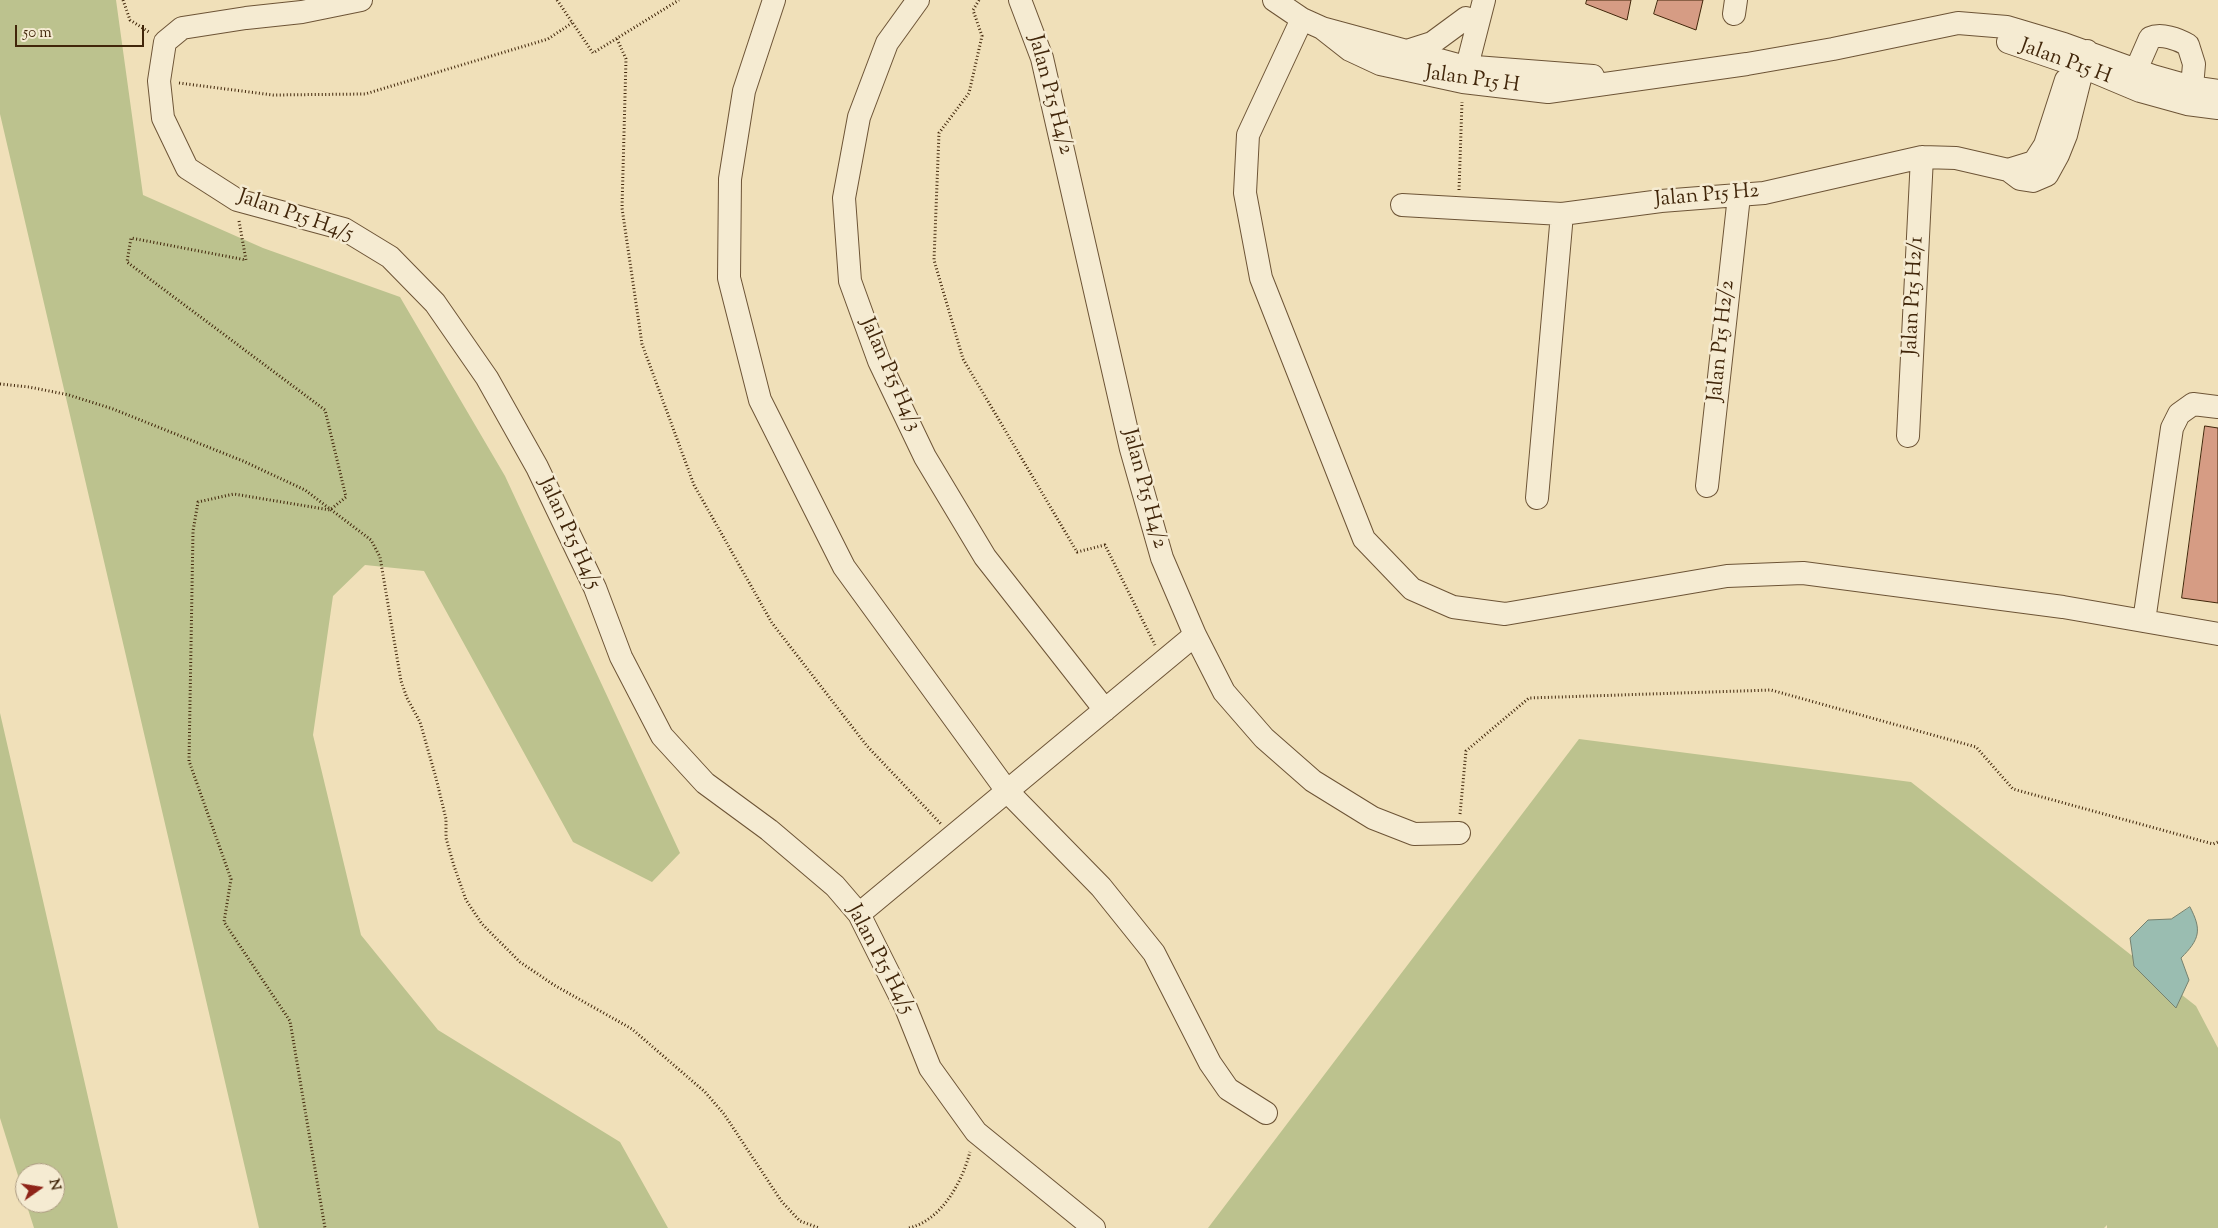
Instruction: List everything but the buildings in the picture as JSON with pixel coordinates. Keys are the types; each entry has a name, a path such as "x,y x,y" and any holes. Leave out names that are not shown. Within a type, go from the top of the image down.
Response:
{"street":[{"path":"165,42 182,28 302,12 360,0"},
{"path":"774,0 744,91 730,179 729,278 760,400 844,567 1008,791 1101,887 1154,953 1210,1063 1228,1089 1266,1114"},
{"name":"Jalan P15 H4/3","path":"918,0 887,43 858,116 844,198 850,281 879,361 930,465 985,557 1105,710"},
{"name":"Jalan P15 H4/2","path":"1020,0 1042,58 1131,449 1162,558 1195,635 1224,692 1264,738 1313,781 1372,818 1414,834 1459,833"},
{"name":"Jalan P15 H","path":"1274,0 1312,23 1350,50 1380,64 1459,73 1548,92 1746,64 1833,49 1910,31 1958,23 2007,27 2138,80 2187,104 2218,108"},
{"path":"1407,51 1432,43 1471,13 1484,0"},
{"path":"1471,13 1487,57 1506,69"},
{"path":"1459,73 1471,13"},
{"path":"1312,23 1248,135 1244,193 1261,278 1364,539 1412,589 1453,607 1505,614 1727,576 1804,572 2063,607 2218,634"},
{"name":"Jalan P15 H","path":"1312,23 1407,51 1459,73 1506,69 1634,79"},
{"name":"Jalan P15 H","path":"1910,31 2006,42 2036,52 2079,57"},
{"path":"2036,52 2045,62 2065,106 2092,89 2118,88 2138,80 2150,38 2160,36 2182,41 2188,45 2194,64 2192,87"},
{"name":"Jalan P15 H4/5","path":"165,42 160,81 163,118 187,168 237,200 344,229 390,257 435,303 487,378 537,467 595,588 621,657 662,736 705,783 770,830 835,886 859,914 906,1008 930,1068 976,1132 1094,1228"},
{"name":"Jalan P15 H2","path":"1402,205 1562,214 1661,201 1739,196 1801,185 1922,157 1956,158 2008,170 2034,162 2045,145 2065,106 2079,57"},
{"name":"Jalan P15 H","path":"2138,80 2218,91"},
{"name":"Jalan P15 H2/1","path":"1908,436 1922,157"},
{"name":"Jalan P15 H2/2","path":"1708,486 1739,196"},
{"path":"1537,498 1562,214"},
{"path":"2144,621 2172,428 2179,414 2193,404 2218,407"},
{"path":"859,914 1195,635"}],"path":[{"path":"123,0 130,20 165,42"},
{"path":"557,0 593,53 617,40 679,0"},
{"path":"979,0 972,10 982,36 969,93 939,133 934,260 963,359 1076,552 1105,545 1163,662"},
{"path":"160,81 274,95 365,94 548,39 572,23"},
{"path":"617,40 626,59 622,208 642,344 694,485 772,623 867,746 953,836"},
{"path":"1458,208 1459,73"},
{"path":"237,200 240,233 246,260 131,238 127,262 325,410 346,497 330,510 234,494 198,502 193,531 189,761 231,879 224,922 290,1021 325,1228"},
{"path":"0,384 29,387 69,395 113,409 242,461 305,490 371,540 380,557 401,681 407,698 420,722 446,819 446,838 466,900 482,924 520,962 554,985 632,1029 705,1092 724,1114 782,1202 800,1221 819,1228"},
{"path":"1459,833 1466,751 1529,698 1771,690 1976,747 2012,789 2213,844 2218,842"},
{"path":"909,1228 933,1217 949,1198 966,1168 976,1132"}],"green space":[{"path":"0,0 116,0 143,195 263,248 400,297 505,476 680,853 652,882 573,842 424,571 365,565 333,596 313,735 361,935 438,1030 620,1142 668,1228 259,1228 0,114"},
{"path":"0,713 118,1228 34,1228 29,1213 65,1213 65,1163 15,1163 15,1166 0,1118"},
{"path":"1579,739 1911,782 2196,1006 2218,1048 2218,1228 2107,1228 2107,1225 2104,1228 1208,1228"}],"water":[{"path":"2190,907 2196,922 2197,934 2192,945 2181,958 2189,980 2176,1008 2134,966 2130,938 2148,920 2171,919"}]}
